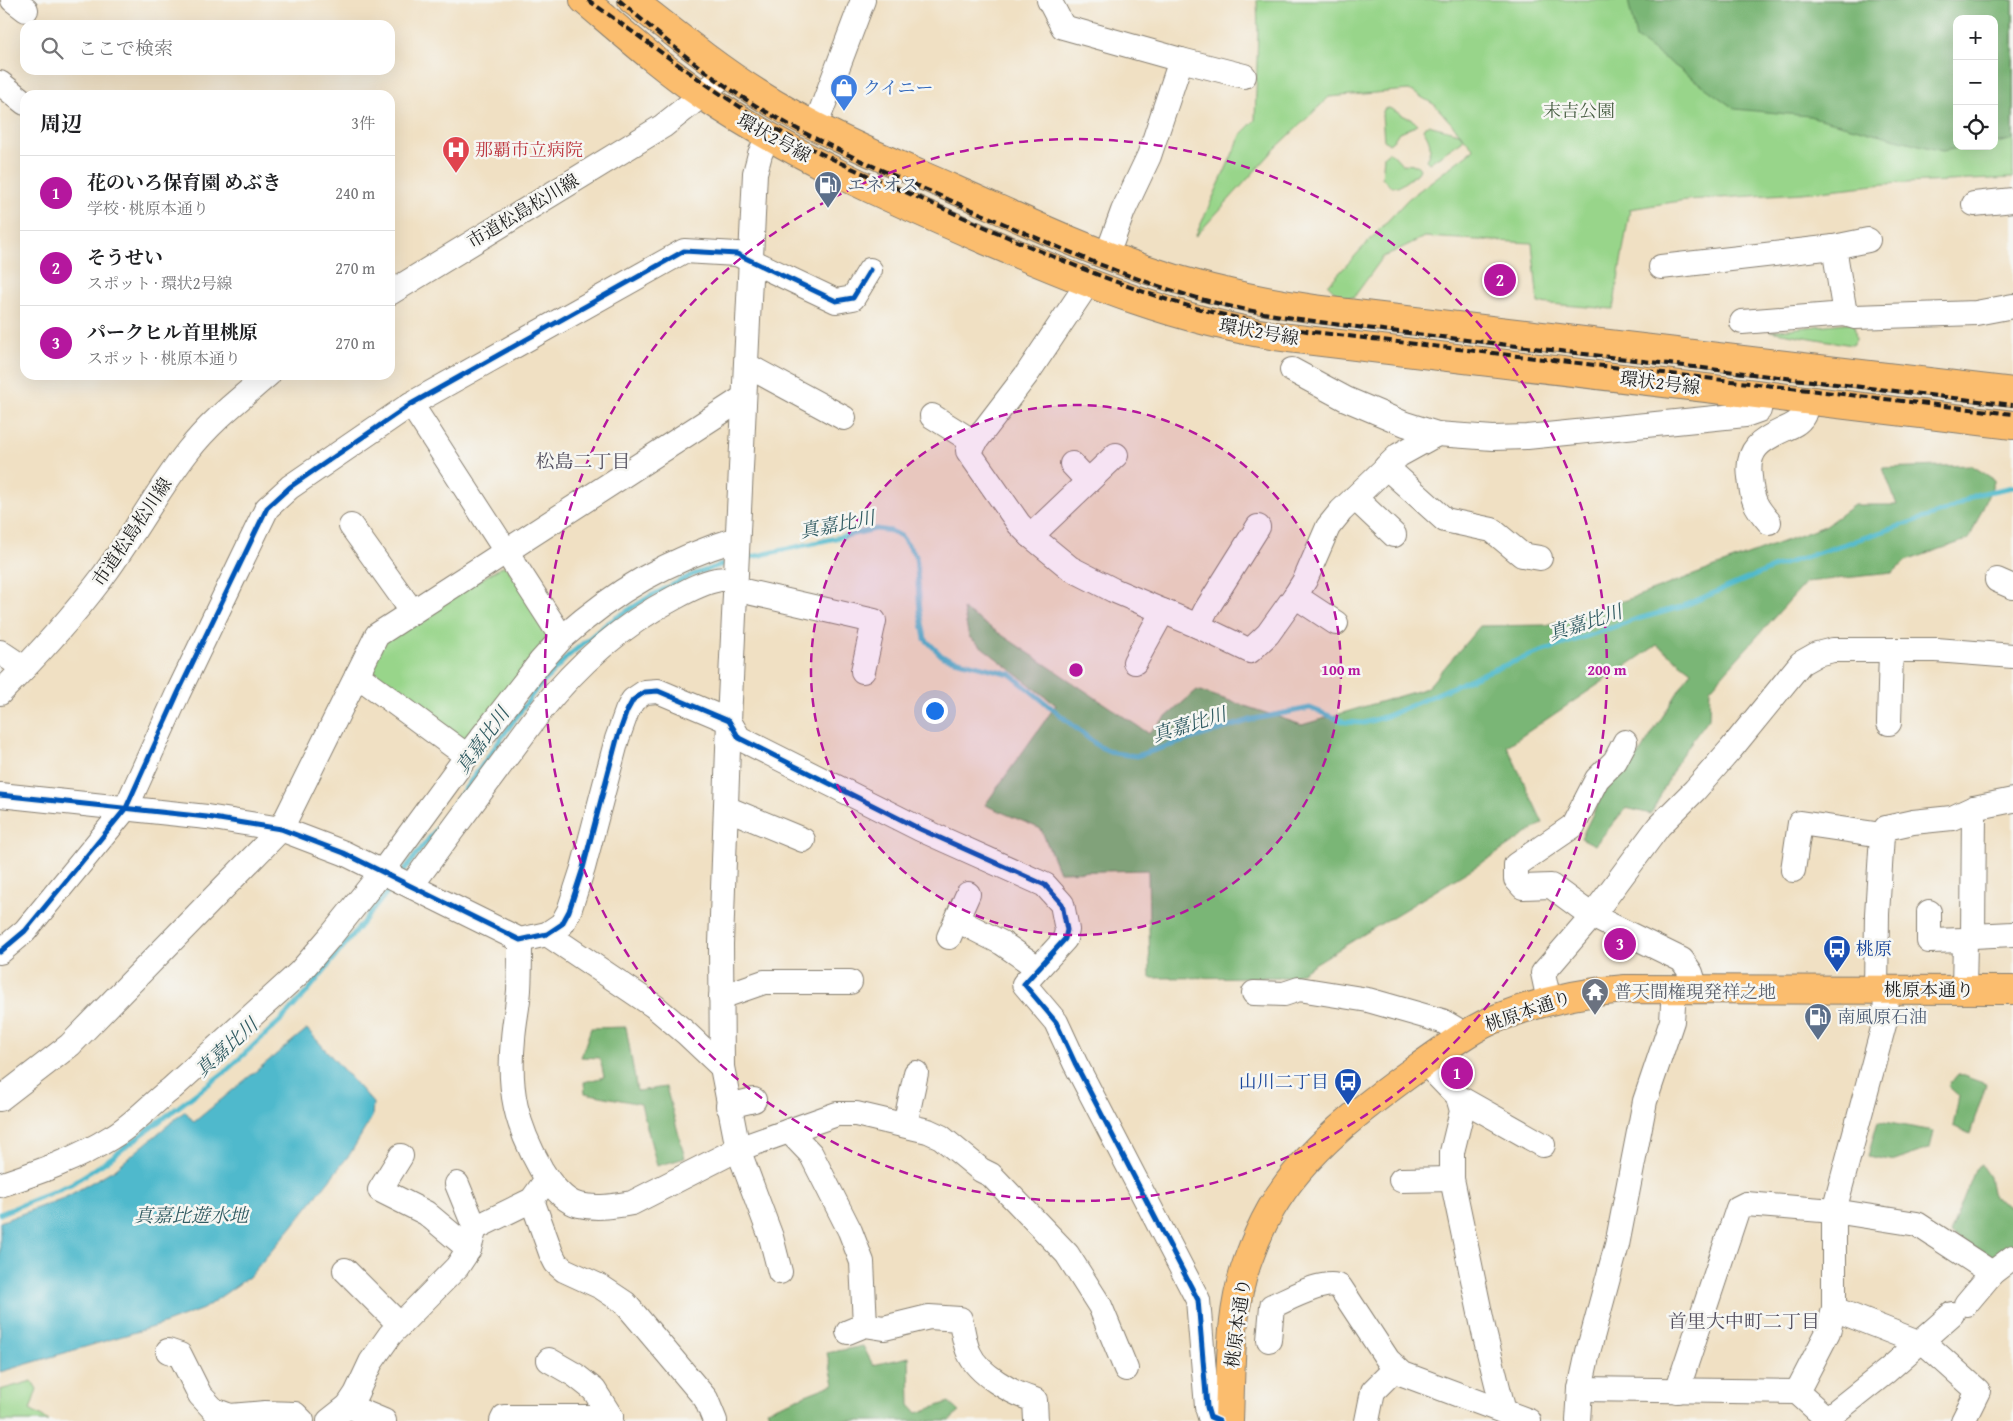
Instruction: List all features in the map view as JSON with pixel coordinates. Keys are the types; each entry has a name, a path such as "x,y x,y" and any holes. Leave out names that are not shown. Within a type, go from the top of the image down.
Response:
{"main road":[{"name":"環状2号線","path":"584,0 702,96 768,136 911,208 1088,283 1173,313 1258,334 2013,425"},
{"name":"環状2号線","path":"632,0 726,73 815,127 872,154 1107,256 1209,289 1306,308 2013,392"},
{"name":"桃原本通り","path":"1229,1421 1233,1337 1240,1291 1247,1262 1271,1208 1286,1187 1320,1148 1377,1098 1466,1035 1499,1017 1575,994 1600,991 1685,989 2013,990"}],"street":[{"path":"815,127 863,0"},
{"path":"1049,0 1063,27 1244,76"},
{"path":"1107,256 1123,211 1149,156 1181,60"},
{"name":"市道松島松川線","path":"395,285 663,126 702,96 726,73"},
{"path":"0,84 20,99"},
{"path":"768,136 755,172 729,720 721,944 721,997 722,1067 728,1106 738,1149 771,1237 780,1272"},
{"path":"1974,204 2013,200"},
{"path":"1661,267 1834,247 1868,240"},
{"path":"1834,247 1845,314"},
{"path":"0,952 25,931 126,808 178,693 267,508 290,487 411,404 684,251 737,254 836,301 852,298 870,270"},
{"path":"1088,283 1027,374 968,451 1019,524 1070,568 1113,590 1198,626 1250,651 1268,634 1305,580 1328,527 1399,455 1437,434"},
{"path":"1742,322 1845,314 1855,317 1976,313 2013,306"},
{"path":"746,366 844,418"},
{"path":"1292,370 1346,399 1405,424 1437,434 1493,438 1527,437 1745,415 1759,410 1761,396"},
{"name":"市道松島松川線","path":"0,693 58,633 102,578 159,490 189,449 224,412 262,380"},
{"path":"0,1099 70,1045 281,829 377,635 744,398"},
{"path":"1769,522 1755,506 1749,474 1750,456 1757,445 1773,434 1796,424 1804,416 1806,401"},
{"path":"411,404 562,638"},
{"path":"932,416 975,443"},
{"path":"1031,536 1080,472 1116,456"},
{"path":"1386,467 1446,520 1492,530 1522,555 1540,558"},
{"path":"1355,498 1394,535"},
{"path":"351,526 412,611"},
{"path":"1198,626 1258,527"},
{"path":"398,880 467,756 541,661 562,638 589,615 640,580 689,555 737,545"},
{"path":"0,1185 58,1165 114,1137 153,1106 299,973 330,937 398,880 555,693 588,659 625,628 668,601 717,579 735,581 874,621 863,671"},
{"path":"1294,596 1336,623"},
{"path":"1135,662 1163,611"},
{"path":"1549,1001 1543,974 1592,916 1659,826 1695,790 1731,749 1801,664 1817,654 1833,650 1962,652 2013,656"},
{"path":"1889,723 1891,650"},
{"path":"0,652 24,668"},
{"path":"357,675 467,756"},
{"path":"0,794 243,821 281,829 337,850 520,940 547,934 562,924 569,911 583,868 617,739 633,700 644,692 658,691 729,720 739,738 920,829 1045,885 1062,904 1067,930 1065,939 1024,984 1056,1022 1075,1064 1198,1300 1207,1407 1210,1417 1219,1421"},
{"path":"1578,1421 1580,1388 1617,1245 1645,1101 1672,1021 1691,973 1682,960 1592,916 1550,886 1523,887 1516,879 1516,865 1573,826 1597,779 1615,761 1625,742"},
{"path":"1797,1392 1828,1332 1834,1308 1834,1211 1885,1021 1881,991 1877,914 1882,835 1886,828 1913,822 1952,818 1974,808 2013,800"},
{"path":"726,808 803,840"},
{"path":"1964,990 1969,938 1974,808"},
{"path":"1793,870 1800,824 1882,835"},
{"path":"968,894 953,928 1002,943 1038,968"},
{"path":"1929,912 1929,941 2013,934"},
{"path":"547,934 654,1006 722,1067"},
{"path":"520,940 519,990 511,1076 514,1101 524,1137 547,1179 564,1196 577,1205 614,1206 632,1203 738,1149 837,1114 856,1114 928,1132 941,1137 981,1170 991,1175 1067,1254 1100,1306 1126,1369"},
{"path":"721,997 764,982 850,982"},
{"path":"1254,994 1284,994 1299,989 1368,1000 1442,1020 1466,1035"},
{"path":"1425,1063 1458,1097 1543,1145"},
{"path":"904,1125 916,1073"},
{"path":"1458,1097 1462,1111 1452,1152 1452,1179 1484,1332 1504,1412"},
{"path":"728,1106 754,1100"},
{"path":"789,1131 811,1154 853,1239 862,1262 856,1329 884,1328 929,1317 960,1318 969,1354 990,1378 1022,1396 1034,1400 1036,1421"},
{"path":"401,1156 380,1190 472,1238"},
{"path":"329,1421 348,1406 356,1394 371,1362 390,1335 458,1267 472,1238 532,1200 547,1179"},
{"path":"1401,1180 1452,1179"},
{"path":"457,1184 472,1238"},
{"path":"532,1200 556,1263 564,1270 601,1287 625,1303 706,1399 716,1421"},
{"path":"1676,1391 1738,1208 1746,1204 1834,1211 1917,1224 1992,1273"},
{"path":"1580,1388 1797,1392 1826,1420 1959,1309 1992,1273 2013,1256"},
{"path":"345,1270 400,1325"},
{"path":"1269,1340 1272,1306 1318,1287 1336,1285 1340,1287 1388,1360 1396,1368 1412,1378 1529,1421"},
{"path":"1834,1308 1928,1346 1978,1391 1963,1421"},
{"path":"168,1352 180,1355 200,1395 214,1410 230,1416 265,1413 295,1414 302,1421"},
{"path":"506,1412 611,1417 594,1390 575,1375 549,1360"},
{"path":"1366,1421 1372,1392 1396,1368"},
{"path":"348,1406 384,1421"}],"green space":[{"name":"末吉公園","path":"1257,0 2013,0 2013,178 1884,184 1802,193 1686,200 1630,209 1613,309 1538,303 1532,243 1424,237 1383,257 1354,297 1340,297 1328,285 1408,199 1474,149 1435,105 1409,90 1329,97 1274,150 1195,237 1242,133 1255,120 1258,32"},
{"path":"1628,0 2013,0 2013,140 1998,142 1998,15 1953,15 1953,149 1942,151 1809,116 1735,109 1636,38"},
{"path":"1389,108 1417,124 1414,127 1399,132 1389,144 1384,140 1382,115 1384,109"},
{"path":"1428,125 1459,133 1463,138 1462,141 1429,163 1426,160 1430,144 1423,129"},
{"path":"1389,152 1402,164 1417,165 1420,169 1418,173 1398,187 1389,185 1382,178 1384,156"},
{"path":"1854,322 1856,340 1852,345 1770,331"},
{"path":"1971,465 1995,480 1969,539 1906,561 1892,573 1806,582 1710,689 1709,718 1680,757 1651,814 1626,808 1595,845 1581,838 1605,789 1633,764 1691,671 1657,645 1507,746 1543,823 1493,856 1293,977 1150,978 1148,870 1059,872 1041,829 985,805 1056,705 969,637 963,609 1148,733 1197,690 1302,725 1427,688 1480,626 1546,625 1632,598 1825,526 1854,505 1897,505 1883,468"},
{"path":"505,565 548,627 548,641 463,747 363,675 380,639"},
{"path":"626,1027 637,1091 666,1087 685,1158 657,1166 641,1104 585,1093 584,1082 604,1077 600,1058 581,1057 591,1028"},
{"path":"1958,1074 1986,1084 1970,1134 1953,1126 1959,1096 1948,1086"},
{"path":"1878,1121 1934,1131 1930,1148 1895,1161 1868,1156"},
{"path":"1981,1165 1989,1177 1993,1197 2013,1209 2013,1250 1997,1263 1950,1233 1975,1169"},
{"path":"863,1346 873,1365 909,1357 910,1405 917,1413 949,1402 960,1412 949,1421 773,1421 767,1410 834,1384 827,1353"},
{"path":"32,1381 37,1389 30,1410 49,1421 0,1421 0,1390"}],"water":[{"name":"真嘉比遊水地","path":"307,1029 373,1103 372,1117 350,1154 249,1277 203,1309 163,1324 0,1372 0,1222 66,1197 115,1169 185,1111 194,1122"}],"waterway":[{"name":"真嘉比川","path":"743,559 876,529 891,531 901,536 916,556 920,611 925,639 943,657 1010,674 1098,746 1114,753 1136,756 1254,719 1310,708 1345,722 1364,723 1387,716 1482,674 1529,656 1634,620 1681,607 1775,567 1945,511 1978,494 2013,487"},
{"name":"真嘉比川","path":"401,874 438,827 535,691 568,656 608,623 649,597 692,575 730,562"},
{"name":"真嘉比川","path":"0,1214 71,1184 104,1163 226,1071 281,1020 307,992 393,885"}],"railway":[{"path":"588,0 683,68 756,117 820,153 1055,258 1171,301 1242,319 1313,332 2013,414"},
{"path":"619,0 710,75 742,97 799,130 887,173 1058,247 1166,289 1249,310 1341,325 2013,405"}],"cycle path":[{"path":"0,952 25,931 126,808 178,693 267,508 290,487 411,404 684,251 737,254 836,301 853,298 870,270"},
{"path":"0,795 207,817 281,829 344,853 520,940 547,934 562,924 569,911 583,868 617,739 633,700 645,692 658,691 729,721 739,738 920,829 1045,885 1062,904 1067,930 1065,939 1024,984 1056,1022 1075,1063 1198,1300 1207,1407 1210,1417 1219,1421"}],"place":[{"name":"クイニー","path":"844,112"},
{"name":"那覇市立病院","path":"456,174"},
{"name":"エネオス","path":"828,209"},
{"name":"そうせい","path":"1500,280"},
{"name":"パークヒル首里桃原","path":"1620,944"},
{"name":"桃原","path":"1837,973"},
{"name":"普天間権現発祥之地","path":"1595,1016"},
{"name":"南風原石油","path":"1818,1041"},
{"name":"花のいろ保育園 めぶき","path":"1457,1073"},
{"name":"山川二丁目","path":"1348,1106"}],"district":[{"name":"松島二丁目","path":"583,461"},
{"name":"首里大中町二丁目","path":"1744,1321"}]}
